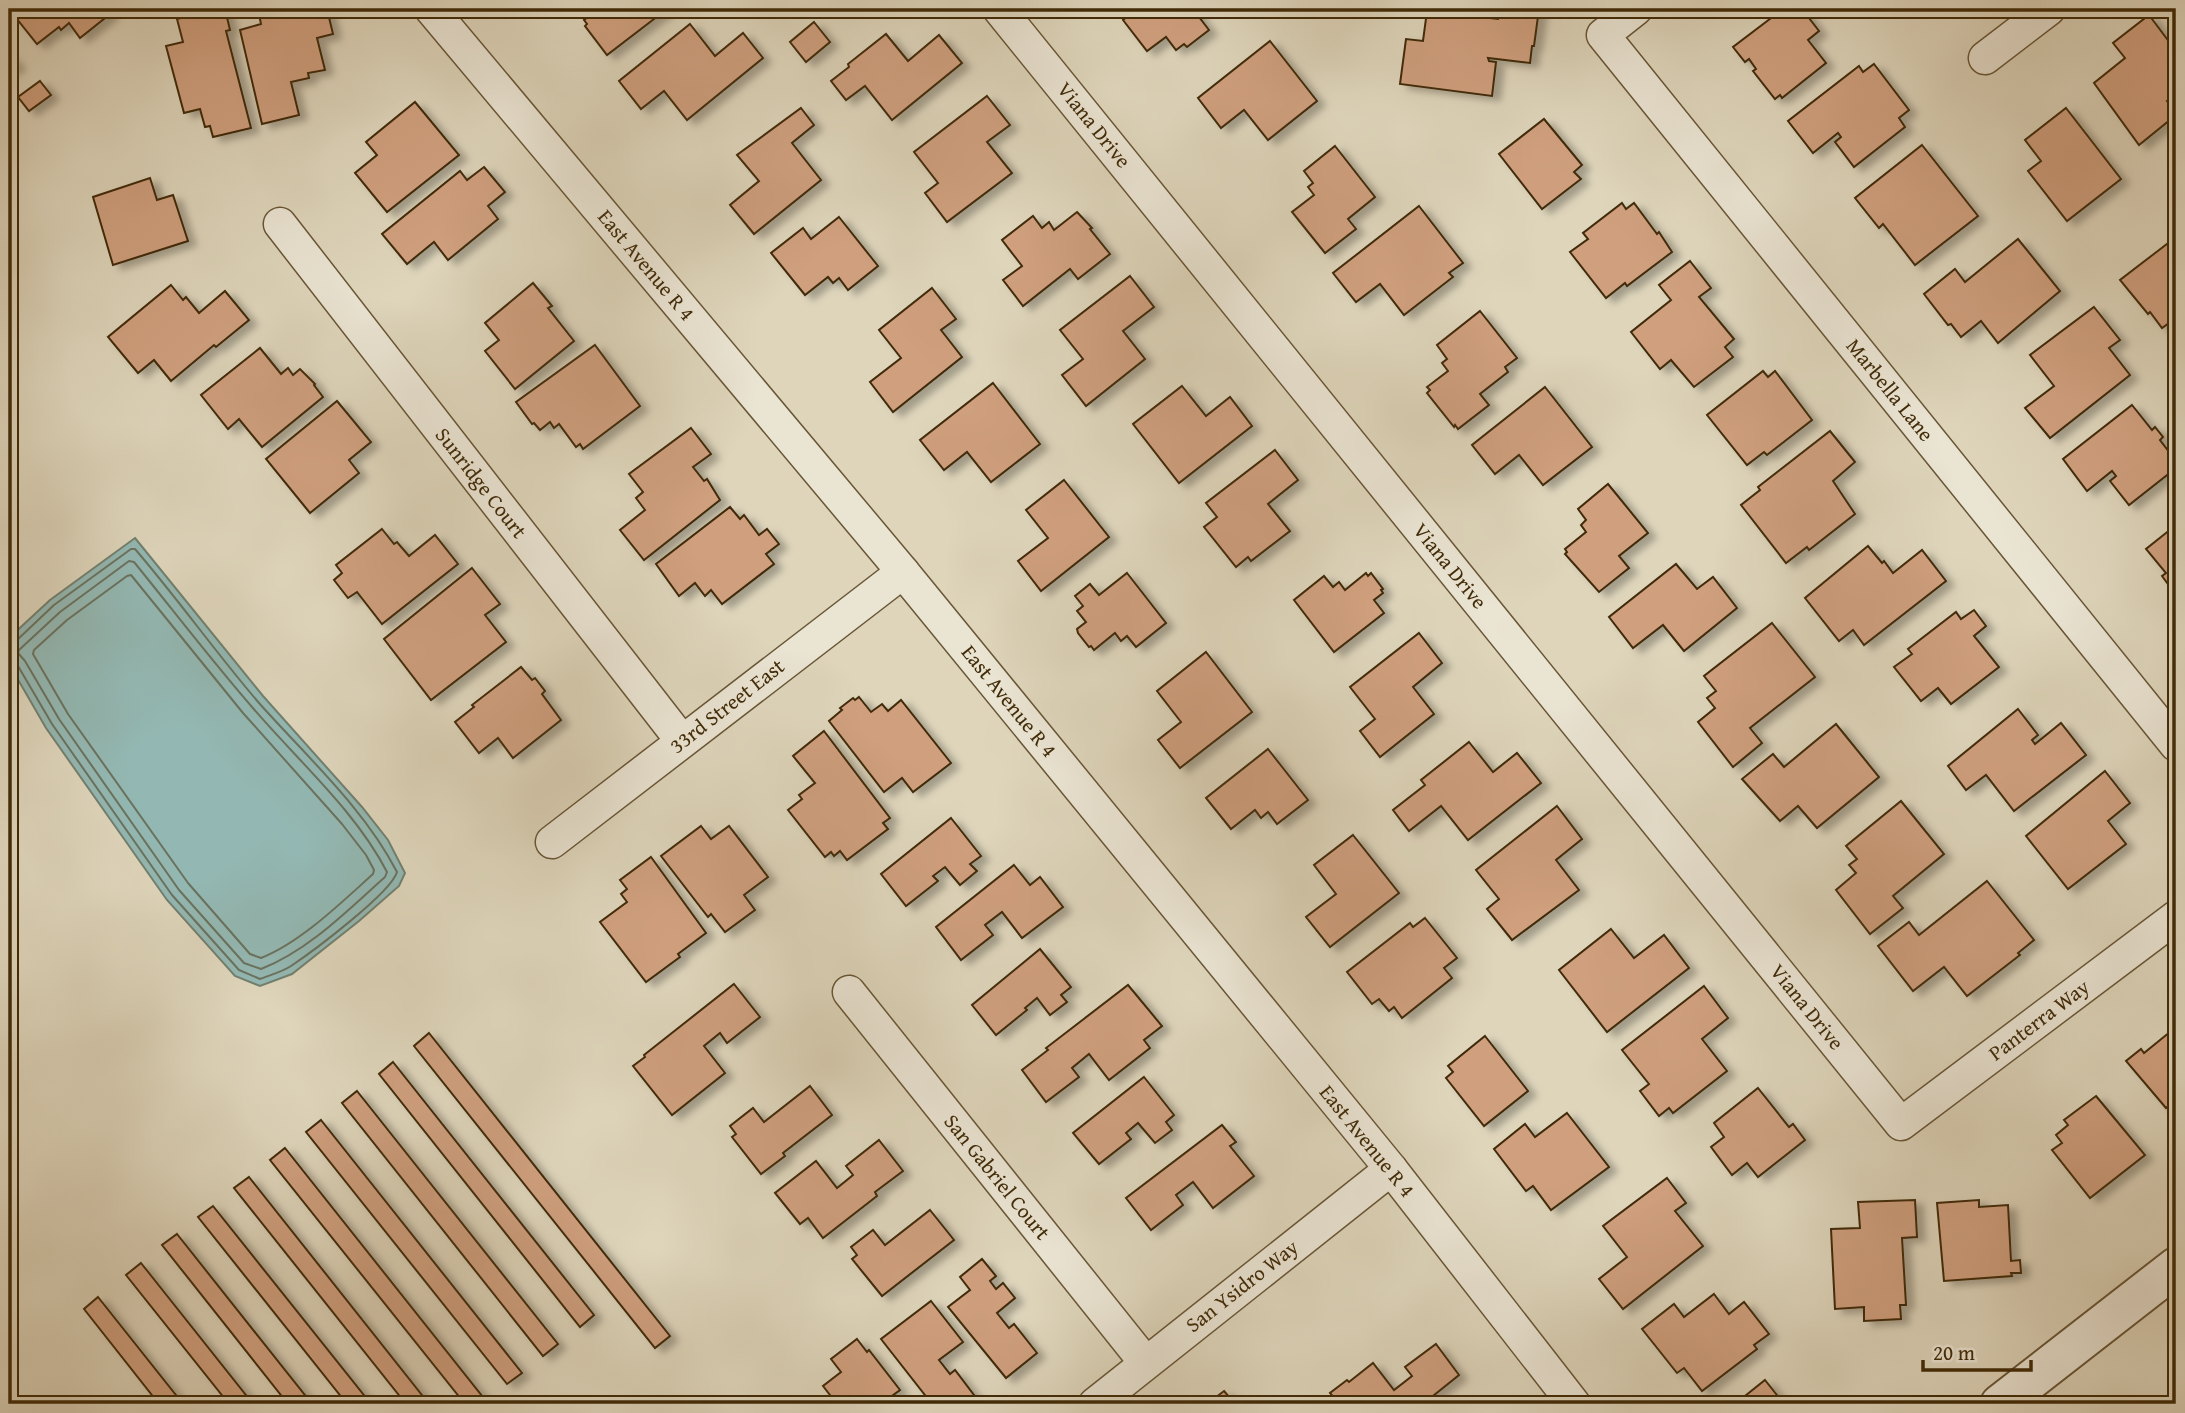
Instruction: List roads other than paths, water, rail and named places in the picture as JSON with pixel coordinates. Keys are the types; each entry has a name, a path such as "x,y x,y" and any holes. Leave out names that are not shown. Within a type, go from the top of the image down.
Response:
{"street":[{"name":"East Avenue R 4","path":"431,9 903,572 1391,1169 1574,1404"},
{"name":"Viana Drive","path":"999,9 1901,1124"},
{"name":"Marbella Lane","path":"1636,9 1603,35 2176,745"},
{"path":"1985,58 2049,9"},
{"name":"Sunridge Court","path":"280,224 682,741"},
{"name":"33rd Street East","path":"552,842 903,572"},
{"name":"Panterra Way","path":"1901,1124 2176,917"},
{"name":"San Gabriel Court","path":"849,992 1145,1363"},
{"name":"San Ysidro Way","path":"1095,1404 1391,1169"},
{"path":"2000,1404 2176,1267"}],"water":[{"path":"135,538 263,696 362,807 388,840 405,873 399,886 292,974 260,986 235,976 167,900 46,728 9,664 9,638 50,600"}]}
